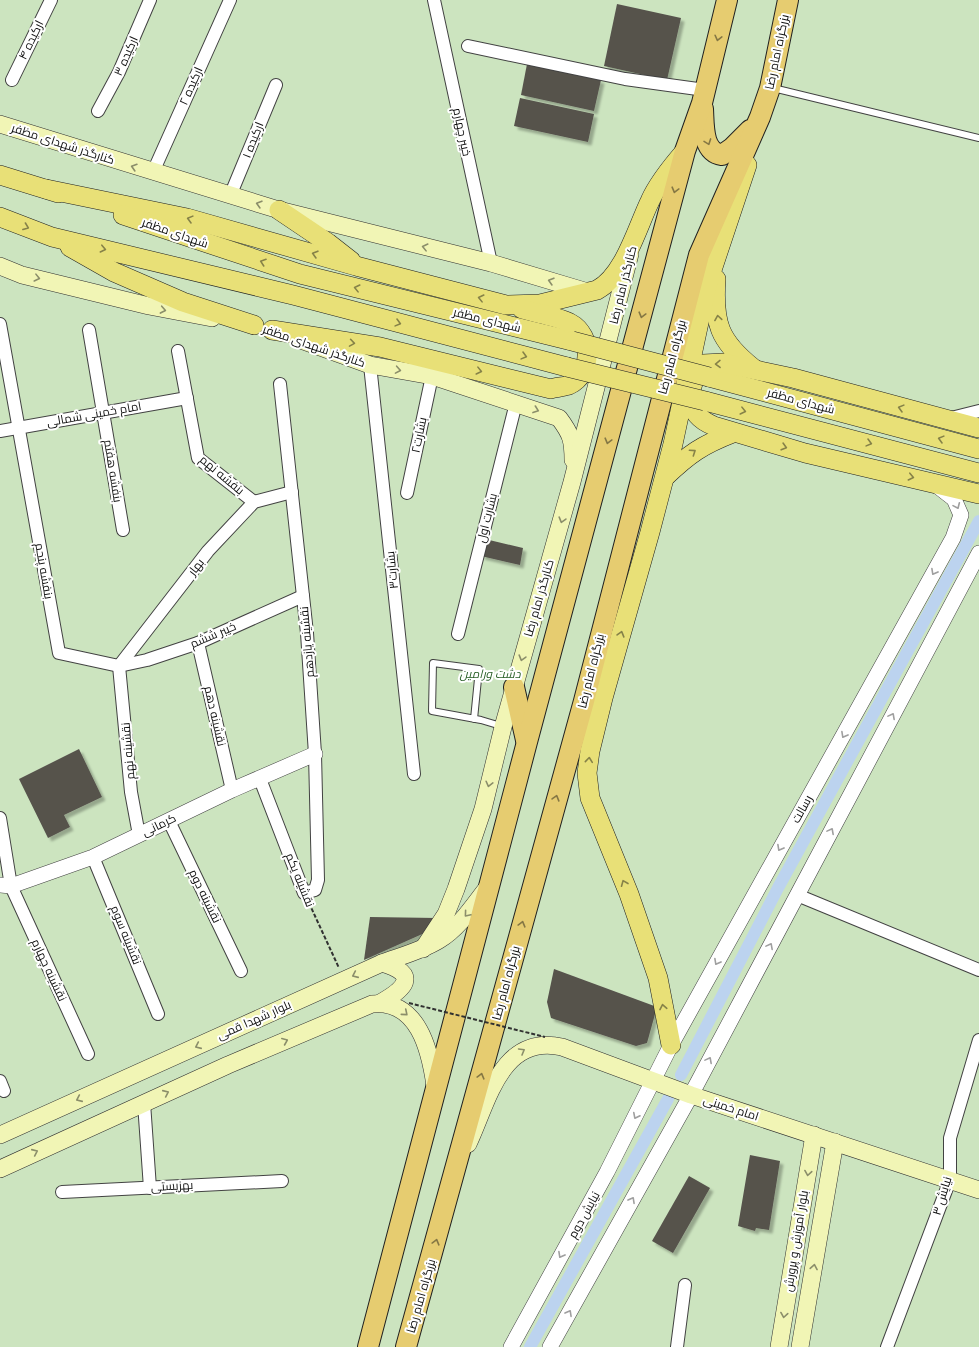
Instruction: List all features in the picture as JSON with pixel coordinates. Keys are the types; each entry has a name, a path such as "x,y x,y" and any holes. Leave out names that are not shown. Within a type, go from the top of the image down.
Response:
{"highway":[{"path":"368,1347 436,1094 527,742 685,151 704,97 728,0"},
{"name":"بزرگراه امام رضا","path":"406,1347 541,852 584,701 699,255 760,117 770,88 788,0"},
{"path":"704,97 706,137 710,148 717,154 722,155 732,148 760,117"},
{"path":"514,687 527,742"}],"main road":[{"path":"670,1045 658,978 628,894 590,798 588,773 590,751 603,698 650,532 673,444 707,285 745,172 760,117"},
{"name":"کنارگذر شهدای مظفر","path":"0,124 230,196 491,264 588,292"},
{"path":"506,305 540,304 588,292 605,286 616,272 634,238 650,200 667,172 685,151"},
{"name":"شهدای مظفر","path":"0,175 300,274 572,341 979,448"},
{"path":"46,189 187,218 356,266 571,323 584,335 588,356 584,370 570,384 551,389 380,347 272,330"},
{"path":"279,210 328,243 356,266"},
{"name":"شهدای مظفر","path":"0,217 52,237 293,295 979,473"},
{"path":"52,237 114,272 183,302 254,325"},
{"name":"کنارگذر امام رضا","path":"423,949 446,914 483,809 502,727 572,482 634,238"},
{"path":"719,249 716,289 717,321 725,342 738,356 756,370"},
{"name":"کنارگذر شهدای مظفر","path":"0,266 22,275 161,309 254,325 370,365 432,376 559,418 570,433 573,444 572,482"},
{"path":"979,428 943,420 793,378 723,363 702,364 695,375 690,391 693,412 703,422 733,433 805,453 979,494"},
{"path":"664,477 683,459 707,443 733,433"},
{"name":"بلوار شهدا قمی","path":"0,1134 382,963 423,949 440,939 460,922 491,883"},
{"path":"380,1003 397,994 403,988 404,981 404,976 396,967 382,963"},
{"path":"0,1169 144,1103 372,1004 380,1003 397,1007 407,1012 417,1026 427,1044 432,1062 436,1094"},
{"name":"امام خمینی","path":"456,1167 480,1119 496,1080 505,1066 516,1055 531,1046 548,1044 562,1047 691,1095 979,1190"},
{"name":"بلوار آموزش و پرورش","path":"779,1347 814,1135"},
{"name":"بلوار آموزش و پرورش","path":"800,1347 835,1142"}],"street":[{"name":"ارکیده ۴","path":"12,80 51,0"},
{"name":"ارکیده ۳","path":"98,111 119,72 150,0"},
{"name":"ارکیده ۲","path":"153,172 230,0"},
{"name":"خیبر چهارم","path":"434,0 491,264"},
{"path":"468,46 704,97"},
{"name":"ارکیده ۱","path":"230,196 276,85"},
{"path":"0,324 19,427"},
{"name":"بنفشه هفتم","path":"89,330 123,530"},
{"name":"بنفشه نهم","path":"178,350 198,458 254,502"},
{"name":"بشارت۳","path":"370,365 414,774"},
{"name":"بشارت۲","path":"407,493 432,376"},
{"name":"نقشینه یازدهم","path":"280,384 303,596 315,754 318,880 315,890 304,893"},
{"name":"امام خمینی شمالی","path":"0,431 187,398"},
{"name":"بشارت اول","path":"458,634 516,403"},
{"path":"943,420 979,411"},
{"name":"بنفشه پنجم","path":"19,427 59,653 120,666"},
{"name":"رسالت","path":"654,1081 670,1045 954,538 961,515 954,499 933,482"},
{"path":"254,502 292,492"},
{"name":"بهار","path":"120,666 208,551 254,502"},
{"path":"550,1347 691,1095 979,553"},
{"name":"خیبر ششم","path":"120,666 147,660 198,643 303,596"},
{"name":"نقشینه دهم","path":"198,643 232,790"},
{"name":"نقشینه نهم","path":"120,666 132,792 139,835"},
{"name":"کرمانی","path":"6,885 93,857 232,790 315,754"},
{"name":"نقشینه یکم","path":"260,779 304,893"},
{"name":"نقشینه چهارم","path":"0,818 6,885 88,1054"},
{"name":"نقشینه دوم","path":"169,821 241,971"},
{"name":"نقشینه سوم","path":"93,857 158,1014"},
{"path":"797,895 979,970"},
{"name":"نیایش ۳","path":"887,1347 950,1180 950,1138 979,1040"},
{"name":"نیایش دوم","path":"511,1347 607,1172 654,1081"},
{"path":"144,1103 150,1188"},
{"name":"بهزیستی","path":"62,1192 282,1181"},
{"path":"677,1347 685,1285"}],"lane":[{"path":"770,88 979,138"},
{"path":"474,719 479,669 432,663 432,711 474,719 502,727"}],"path":[{"name":"نقشینه یکم","path":"304,893 344,980"},
{"path":"409,1003 544,1037"}],"green space":[{"name":"دشت ورامین","path":"0,0 979,0 979,1347 0,1347"}],"building":[{"path":"617,4 681,18 667,80 604,66"},
{"path":"527,64 601,80 594,111 521,95"},
{"path":"520,98 594,114 588,142 514,126"},
{"path":"485,539 523,548 520,565 481,556"},
{"path":"79,749 102,797 64,815 70,827 48,838 19,779"},
{"path":"370,917 437,918 429,931 364,960"},
{"path":"554,969 657,1007 647,1043 636,1046 551,1018 547,1002"},
{"path":"750,1155 780,1161 769,1230 756,1228 755,1231 738,1226"},
{"path":"689,1176 710,1188 673,1253 652,1241"}],"waterway":[{"path":"681,1075 778,888 979,521"},
{"path":"530,1347 668,1099"}]}
